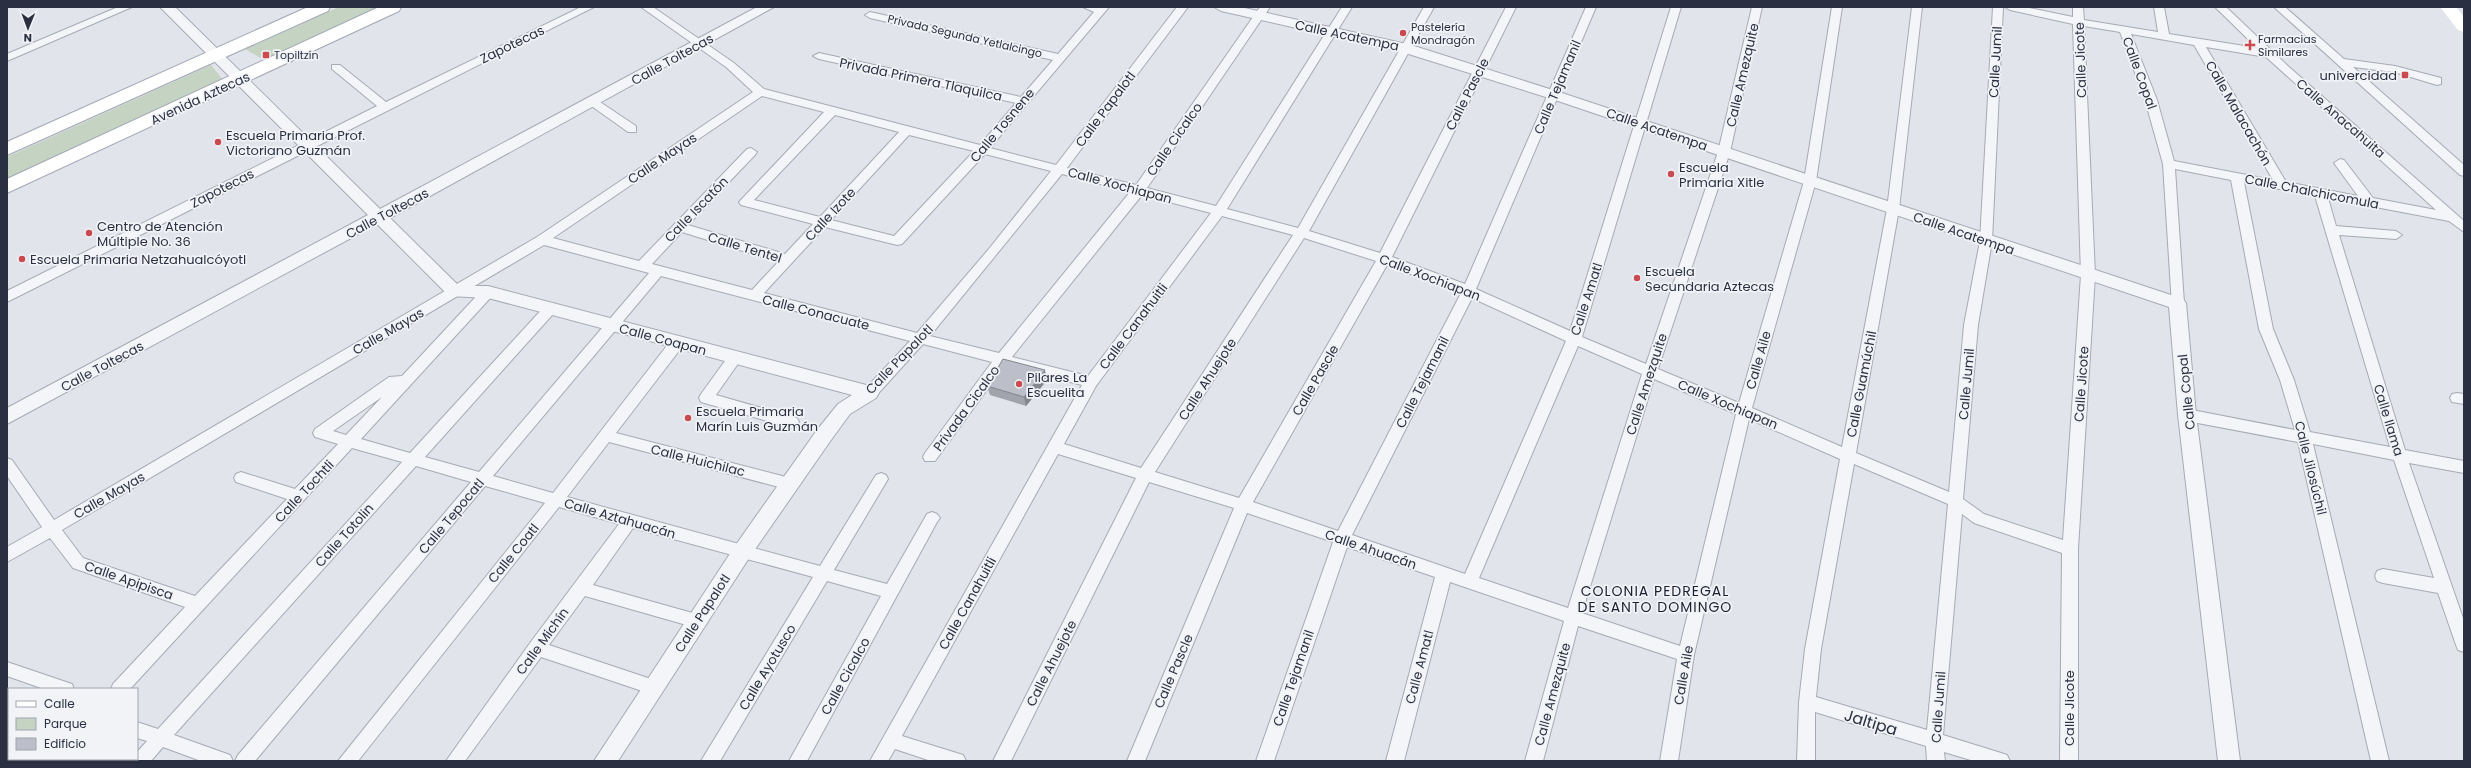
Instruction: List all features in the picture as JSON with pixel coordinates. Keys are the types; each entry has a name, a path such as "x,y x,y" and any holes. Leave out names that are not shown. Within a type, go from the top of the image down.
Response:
{"main road":[{"path":"7,149 322,7"},
{"name":"Avenida Aztecas","path":"7,187 393,7"},
{"path":"2448,7 2464,27"}],"street":[{"path":"7,58 127,7"},
{"path":"167,7 455,292"},
{"name":"Zapotecas","path":"7,297 306,145 589,7"},
{"path":"646,7 730,65 760,92"},
{"name":"Calle Toltecas","path":"7,417 594,102 767,7"},
{"path":"1088,7 1103,8"},
{"name":"Calle Papalotl","path":"604,761 742,552 844,409 870,393 922,338 1059,169 1183,7"},
{"name":"Calle Acatempa","path":"1221,7 1262,12 1333,31 1406,48 1554,94 1986,241 2177,303"},
{"name":"Calle Canahuitli","path":"879,761 1091,382 1219,211 1347,7"},
{"name":"Calle Ahuejote","path":"1002,761 1146,473 1301,233 1429,7"},
{"name":"Calle Pascle","path":"1136,761 1243,505 1384,259 1511,7"},
{"name":"Calle Tejamanil","path":"1265,761 1342,539 1469,291 1592,7"},
{"name":"Calle Amatl","path":"1470,582 1574,339 1642,124 1676,7"},
{"name":"Calle Amezquite","path":"1534,761 1573,616 1650,371 1724,152 1757,7"},
{"name":"Calle Aile","path":"1669,761 1686,655 1744,410 1810,181 1837,7"},
{"name":"Calle Guamúchil","path":"1806,761 1807,702 1813,649 1893,209 1917,7"},
{"name":"Calle Jumil","path":"1936,761 1934,742 1954,502 1971,325 1986,241 1998,7"},
{"path":"2010,7 2079,22 2270,54"},
{"name":"Calle Jicote","path":"2068,761 2070,549 2088,275 2078,7"},
{"path":"2159,7 2164,36"},
{"name":"Calle Anacahuita","path":"2220,7 2270,54 2464,228"},
{"path":"2279,7 2464,172"},
{"name":"Calle Tosnene","path":"822,223 897,241 982,150 1103,8"},
{"name":"Calle Cicalco","path":"1002,359 1139,190 1262,12"},
{"name":"Privada Segunda Yetlalcingo","path":"870,15 1060,58"},
{"name":"Calle Copal","path":"2124,29 2151,100 2169,164 2177,303 2187,415 2229,761"},
{"name":"Calle Malacachón","path":"2197,41 2282,185"},
{"name":"Privada Primera Tlaquilca","path":"819,56 1022,102"},
{"path":"2341,62 2395,69 2437,81"},
{"path":"336,66 385,107"},
{"name":"Calle Xochiapan","path":"760,92 1219,211 1301,233 1384,259 1469,291 1574,339 1744,410 1954,502 1979,519 2070,549"},
{"name":"Calle Mayas","path":"7,555 542,240 760,92"},
{"path":"594,102 632,129"},
{"path":"822,223 745,202 832,111"},
{"name":"Calle Izote","path":"754,296 906,131"},
{"name":"Calle Iscatón","path":"642,266 751,152"},
{"path":"2340,163 2369,202"},
{"name":"Calle Chalchicomula","path":"2169,164 2454,218"},
{"name":"Calle Jilosúchil","path":"2237,177 2266,329 2287,380 2304,435 2380,761"},
{"name":"Calle Ilama","path":"2320,193 2399,454 2442,587 2464,645"},
{"name":"Calle Tentel","path":"679,227 788,260"},
{"path":"2332,230 2396,235"},
{"name":"Calle Conacuate","path":"542,240 1091,382"},
{"name":"Calle Tepocatl","path":"244,761 658,271"},
{"name":"Calle Coapan","path":"455,292 488,292 549,310 870,393"},
{"name":"Calle Tochtli","path":"120,688 488,292"},
{"name":"Calle Totolin","path":"140,761 412,459 549,310"},
{"name":"Calle Coatl","path":"346,761 556,500 677,343"},
{"path":"735,358 706,398 792,422"},
{"name":"Privada Cicalco","path":"930,458 1002,359"},
{"name":"Calle Aztahuacán","path":"406,381 394,381 320,433 630,521 891,592"},
{"path":"2187,415 2304,435 2464,466"},
{"name":"Calle Huichilac","path":"606,436 790,484"},
{"name":"Calle Ahuacán","path":"1055,447 1146,473 1686,655"},
{"name":"Calle Apipisca","path":"7,464 52,529 78,563 198,604"},
{"path":"241,478 298,496"},
{"name":"Calle Ayotusco","path":"710,761 881,478"},
{"path":"891,592 932,518"},
{"name":"Calle Michín","path":"455,761 630,521"},
{"name":"Calle Amatl","path":"1394,761 1444,573"},
{"path":"2383,576 2442,587"},
{"path":"581,588 697,621"},
{"name":"Calle Cicalco","path":"798,761 891,592"},
{"path":"536,648 654,687"},
{"path":"10,674 62,688"},
{"name":"Jaltipa","path":"1807,702 2000,761"},
{"path":"138,730 224,761"},
{"path":"890,740 957,761"}],"green space":[{"path":"339,7 381,7 266,61 245,49"},
{"path":"211,65 223,80 7,181 7,157"}],"building":[{"path":"1003,359 1045,370 1024,397 987,386"}],"place":[{"name":"Pastelería Mondragón","path":"1403,33"},
{"name":"Farmacias Similares","path":"2250,45"},
{"name":"Topiltzín","path":"266,55"},
{"name":"univercidad","path":"2405,75"},
{"name":"Escuela Primaria Prof. Victoriano Guzmán","path":"218,142"},
{"name":"Escuela Primaria Xitle","path":"1671,174"},
{"name":"Centro de Atención Múltiple No. 36","path":"89,233"},
{"name":"Escuela Primaria Netzahualcóyotl","path":"22,259"},
{"name":"Escuela Secundaria Aztecas","path":"1637,278"},
{"name":"Pilares La Escuelita","path":"1019,384"},
{"name":"Escuela Primaria Marín Luis Guzmán","path":"688,418"}],"district":[{"name":"COLONIA PEDREGAL DE SANTO DOMINGO","path":"1655,600"}]}
